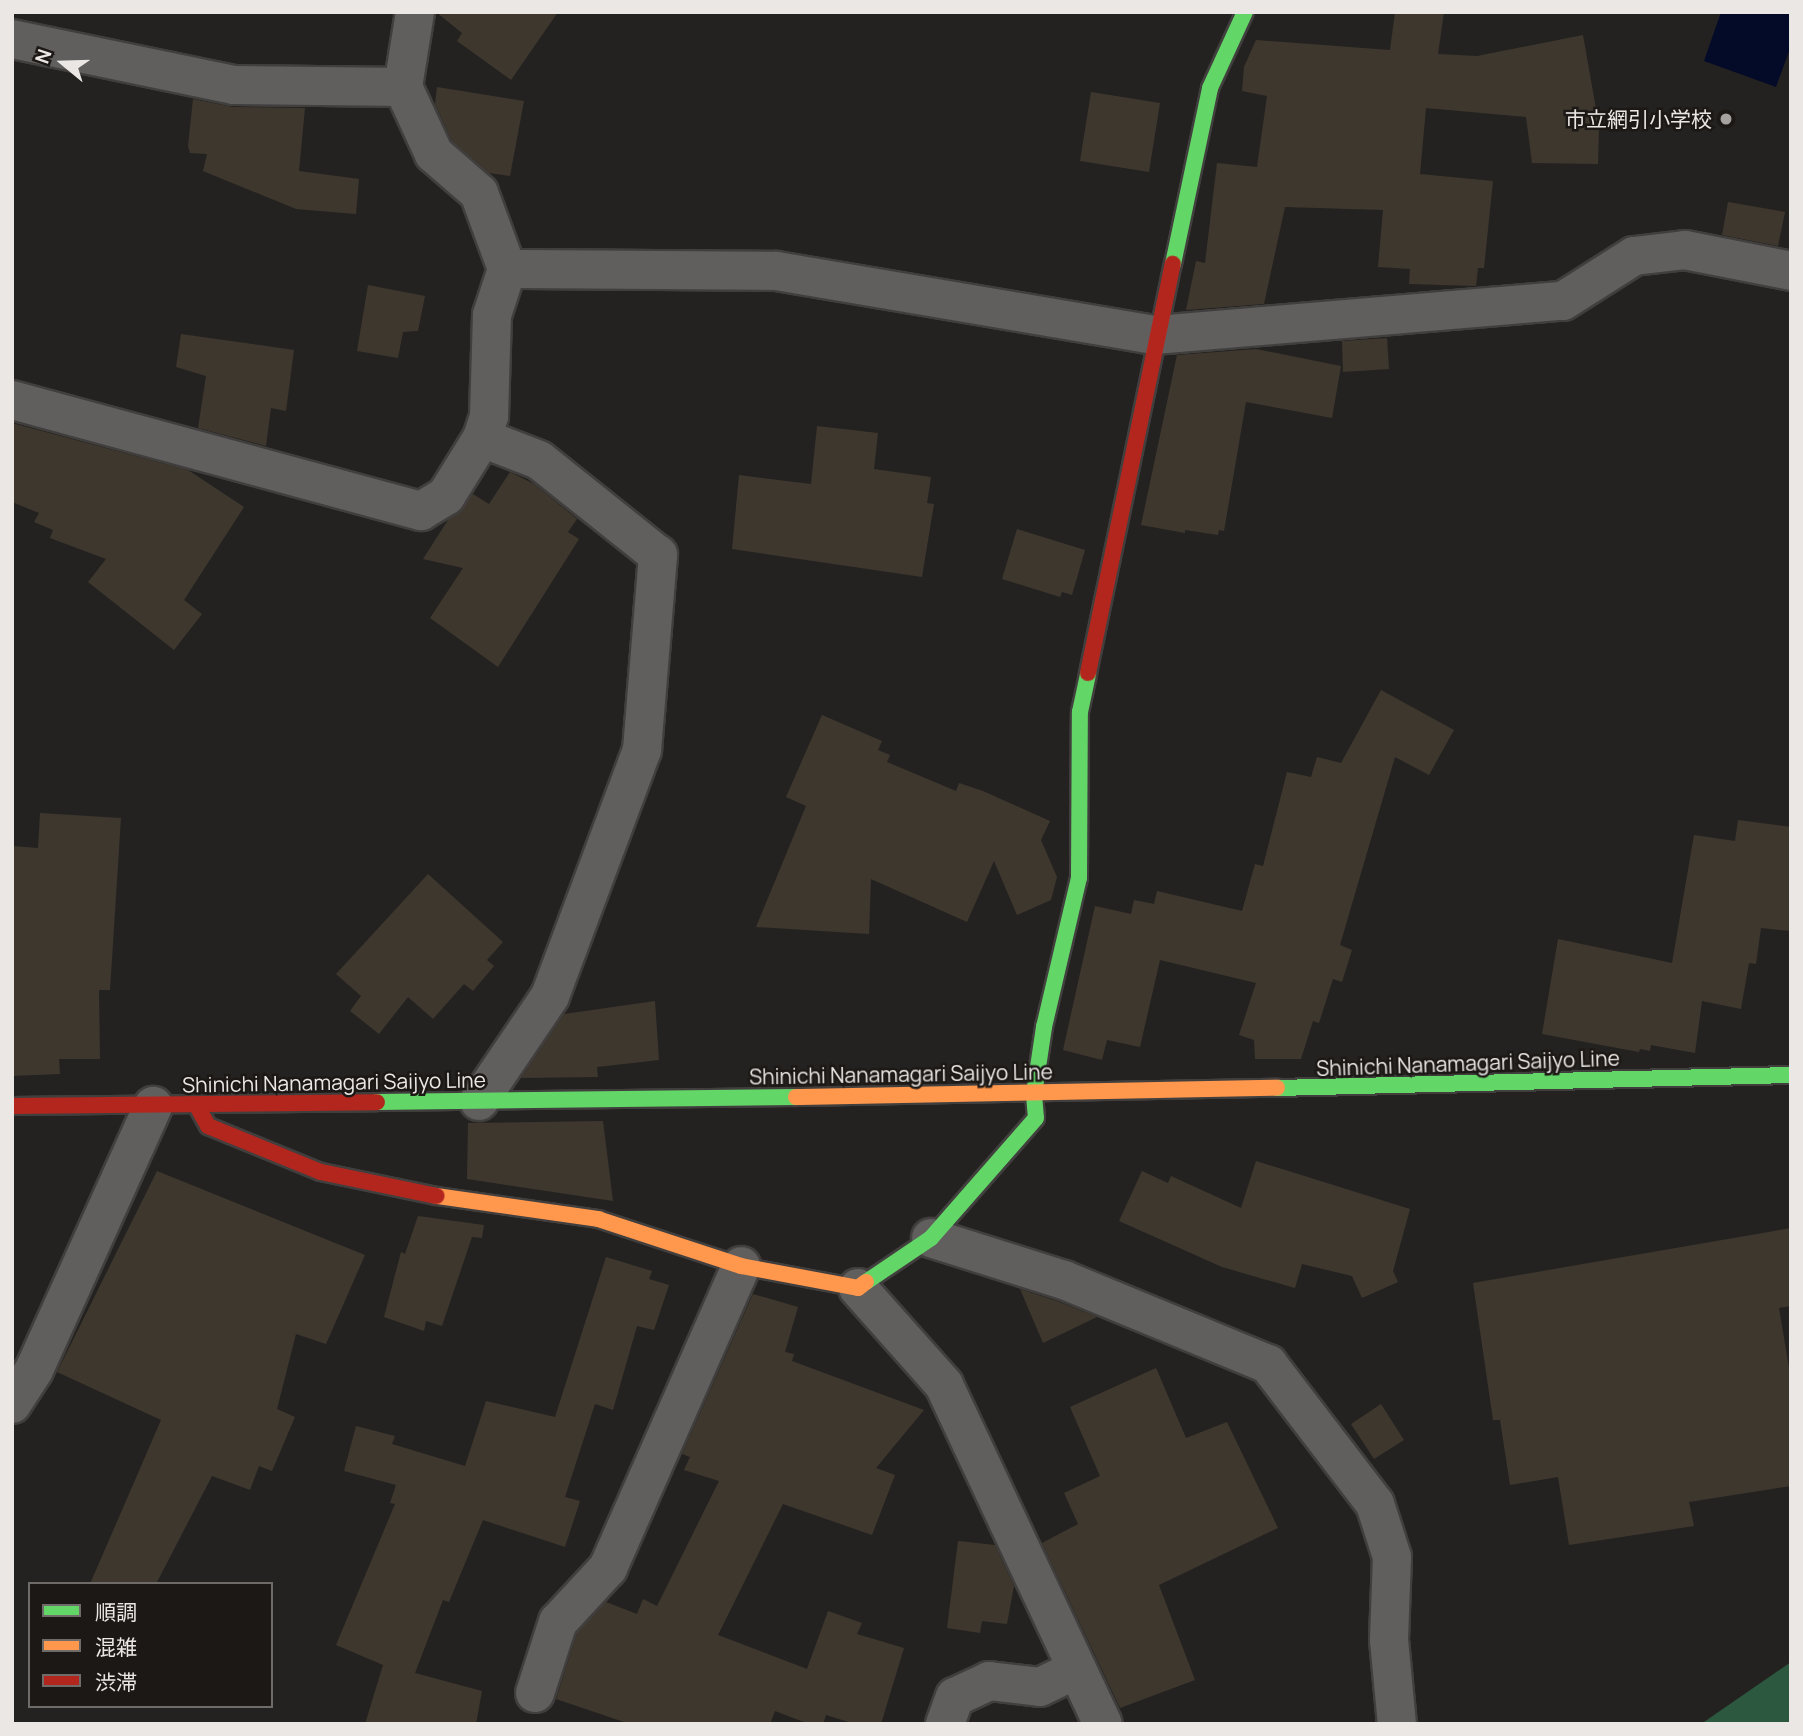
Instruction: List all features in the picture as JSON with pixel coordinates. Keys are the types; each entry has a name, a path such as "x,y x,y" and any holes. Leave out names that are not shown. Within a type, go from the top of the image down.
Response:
{"street":[{"path":"12,400 421,511 446,496 482,438 489,416 492,315 508,269 479,193 434,154 403,87 415,12"},
{"path":"858,1288 931,1238 1036,1118 1034,1094 1044,1027 1079,878 1080,712 1155,335 1210,88 1245,12"},
{"path":"12,39 234,85 403,87"},
{"path":"508,269 776,271 1155,335 1563,301 1634,256 1685,250 1791,271"},
{"path":"479,1101 550,996 642,750 658,555 539,460 482,438"},
{"name":"Shinichi Nanamagari Saijyo Line","path":"12,1106 197,1106 1034,1094 1791,1075"},
{"path":"12,1404 34,1370 153,1106"},
{"path":"197,1106 208,1126 321,1171 413,1194 598,1219 741,1266 858,1288 944,1385 1102,1724"},
{"path":"931,1238 1064,1280 1268,1364 1375,1504 1392,1557 1389,1640 1397,1724"},
{"path":"536,1693 558,1622 608,1568 741,1266"},
{"path":"945,1724 955,1697 989,1681 1040,1687 1077,1669"}],"green space":[{"path":"1791,1662 1791,1724 1701,1724"}],"water":[{"path":"1721,12 1791,12 1791,46 1776,87 1704,61"}],"building":[{"path":"436,12 558,12 511,80 457,41 462,33"},
{"path":"1395,12 1444,12 1438,54 1477,56 1583,35 1599,126 1598,164 1532,163 1526,117 1426,108 1420,174 1493,181 1484,268 1478,268 1476,286 1409,284 1410,269 1378,267 1383,210 1285,207 1264,304 1186,310 1196,261 1205,263 1217,163 1257,167 1267,96 1242,91 1244,67 1256,40 1390,50"},
{"path":"437,87 524,101 510,176 489,173 452,141 435,104"},
{"path":"1091,92 1160,103 1149,172 1080,161"},
{"path":"193,99 233,107 305,108 299,171 359,179 356,214 296,209 203,171 207,154 190,153 188,146"},
{"path":"1728,202 1785,212 1778,246 1722,235"},
{"path":"368,285 425,296 418,331 403,332 398,358 357,351"},
{"path":"181,334 294,350 286,411 271,408 266,446 198,428 206,376 176,367"},
{"path":"1387,338 1389,369 1343,372 1342,341"},
{"path":"1256,349 1341,366 1332,418 1246,402 1224,531 1219,530 1218,535 1185,530 1185,533 1141,525 1177,355"},
{"path":"12,423 188,470 244,507 184,600 202,614 174,650 88,582 106,559 50,538 53,530 34,522 39,513 12,502"},
{"path":"817,426 878,433 874,469 931,477 927,503 934,504 922,577 732,549 739,475 811,484"},
{"path":"510,472 534,484 577,519 568,532 579,539 498,667 430,618 463,568 423,559 448,520 473,494 489,504"},
{"path":"1017,529 1085,550 1072,595 1062,592 1060,597 1002,579"},
{"path":"1381,690 1454,730 1429,775 1395,757 1340,945 1352,950 1342,982 1333,979 1319,1023 1313,1021 1301,1059 1255,1059 1254,1040 1239,1035 1256,983 1160,960 1140,1047 1107,1040 1102,1060 1063,1050 1095,906 1131,914 1134,900 1154,904 1157,891 1242,911 1255,864 1263,866 1287,772 1311,777 1317,757 1341,763"},
{"path":"822,715 882,741 878,750 890,755 887,762 956,791 959,783 983,791 1050,821 1041,840 1057,877 1051,900 1017,915 994,861 967,922 871,879 869,934 756,927 806,806 786,797"},
{"path":"40,813 121,818 110,990 99,990 100,1059 59,1059 60,1074 12,1076 12,846 38,848"},
{"path":"1738,820 1791,827 1791,931 1761,928 1756,964 1749,963 1741,1009 1702,1001 1695,1053 1651,1045 1650,1051 1640,1049 1639,1052 1542,1034 1558,939 1672,963 1694,835 1735,841"},
{"path":"428,874 503,942 487,960 494,966 473,991 464,984 433,1019 408,997 379,1034 350,1011 361,996 336,974"},
{"path":"655,1001 659,1060 597,1067 598,1077 521,1078 564,1014"},
{"path":"603,1121 613,1201 467,1179 468,1123"},
{"path":"1256,1161 1410,1209 1393,1271 1398,1282 1362,1298 1352,1276 1302,1264 1295,1288 1222,1267 1119,1221 1142,1171 1168,1183 1171,1176 1241,1208"},
{"path":"157,1171 365,1255 326,1344 296,1334 277,1409 295,1417 272,1471 259,1466 250,1490 212,1476 157,1582 91,1582 161,1420 57,1372"},
{"path":"418,1216 484,1225 482,1238 472,1237 442,1326 426,1321 424,1331 384,1317 401,1252 405,1254"},
{"path":"1791,1228 1791,1306 1779,1308 1791,1380 1791,1486 1689,1502 1694,1526 1569,1545 1558,1477 1510,1485 1500,1420 1493,1420 1473,1283"},
{"path":"606,1257 652,1271 649,1279 669,1285 654,1330 637,1326 613,1410 595,1404 565,1497 580,1501 565,1547 483,1520 449,1602 443,1600 415,1673 482,1691 476,1724 365,1724 383,1665 336,1645 395,1504 390,1503 396,1485 344,1471 356,1426 395,1436 392,1444 465,1466 486,1401 555,1417"},
{"path":"1020,1289 1057,1301 1097,1317 1043,1343"},
{"path":"753,1294 798,1307 785,1352 794,1354 792,1361 924,1410 876,1468 895,1475 872,1535 783,1504 718,1635 807,1669 828,1611 862,1623 857,1634 904,1648 881,1724 855,1724 826,1715 823,1724 809,1724 775,1711 770,1724 630,1724 556,1699 577,1633 606,1602 637,1614 643,1599 657,1606 719,1481 684,1470 690,1457 682,1454"},
{"path":"1156,1368 1186,1438 1227,1422 1278,1528 1159,1585 1195,1680 1120,1708 1042,1543 1078,1524 1064,1493 1100,1476 1070,1407"},
{"path":"1381,1404 1404,1440 1374,1459 1351,1424"},
{"path":"958,1541 995,1545 1014,1586 1007,1624 982,1621 980,1633 947,1628"}],"traffic: fast":[{"path":"1173,264 1210,88 1245,12"},
{"path":"866,1282 931,1238 1036,1118 1034,1094 1044,1027 1079,878 1080,712 1088,673"},
{"path":"1277,1088 1791,1075"},
{"path":"377,1102 796,1097"}],"traffic: slow":[{"path":"796,1097 1277,1088"},
{"path":"437,1196 598,1219 741,1266 858,1288 866,1282"}],"traffic: jam":[{"path":"1088,673 1173,264"},
{"path":"12,1106 377,1102"},
{"path":"197,1106 208,1126 321,1172 437,1196"}],"place":[{"name":"市立網引小学校","path":"1726,119"}]}
